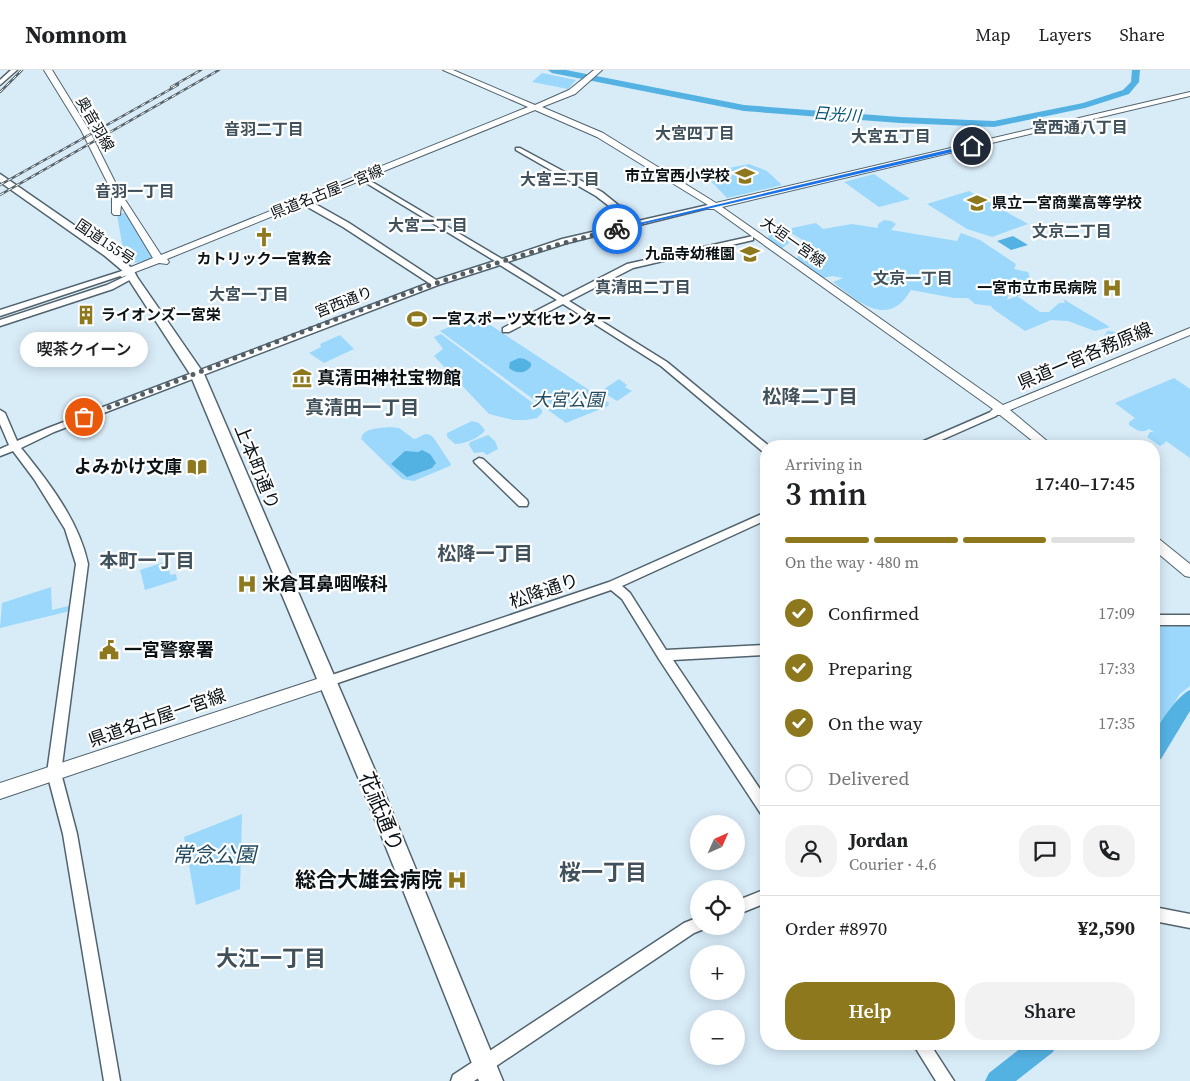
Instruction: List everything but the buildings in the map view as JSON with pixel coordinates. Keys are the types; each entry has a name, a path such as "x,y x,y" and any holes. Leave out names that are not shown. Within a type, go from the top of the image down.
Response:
{"highway":[{"name":"国道155号","path":"0,178 105,251 128,274"},
{"name":"国道155号","path":"0,186 128,274"},
{"name":"上本町通り","path":"128,274 197,374 326,682"},
{"name":"花祇通り","path":"326,682 370,782 488,1072"}],"main road":[{"name":"奥音羽線","path":"48,70 85,130 116,192 134,217 157,257 162,261"},
{"name":"大垣一宮線","path":"440,70 534,108"},
{"name":"大垣一宮線","path":"446,70 534,108 595,138 711,207 997,412 1027,440"},
{"name":"県道名古屋一宮線","path":"162,261 572,92 592,75"},
{"path":"711,207 1190,94"},
{"name":"県道名古屋一宮線","path":"128,274 365,180 534,108"},
{"name":"奥音羽線","path":"116,192 117,213"},
{"name":"大垣一宮線","path":"711,207 750,238 1038,440"},
{"name":"県道一宮各務原線","path":"997,412 1190,331"},
{"path":"1160,536 1190,561"},
{"path":"1160,548 1190,572"},
{"name":"県道名古屋一宮線","path":"0,791 326,682"}],"street":[{"path":"0,82 14,70"},
{"path":"518,149 600,194 637,224"},
{"path":"365,180 664,364 760,444"},
{"path":"307,203 346,225 435,283"},
{"name":"宮西通り","path":"0,453 197,374 435,283 565,242 711,207"},
{"path":"506,330 630,266 750,238"},
{"path":"0,314 128,274"},
{"path":"0,322 110,286 128,274"},
{"path":"934,440 997,412"},
{"path":"0,413 14,446 38,476 70,528 82,564 54,773 70,834 112,1081"},
{"path":"479,461 523,503"},
{"name":"松降通り","path":"326,682 613,585 760,519"},
{"path":"613,585 626,596 760,800"},
{"path":"1160,620 1190,620"},
{"path":"663,655 760,650"},
{"path":"745,904 760,898"},
{"path":"1160,915 1190,921"},
{"path":"459,1081 488,1072 680,933 690,928"},
{"path":"925,1050 946,1081"}],"green space":[{"path":"542,73 576,80 568,89 532,82"},
{"path":"749,164 767,171 782,185 727,198 703,173"},
{"path":"874,174 910,199 879,207 844,182"},
{"path":"969,191 1028,224 992,237 967,229 927,204"},
{"path":"126,213 152,258 142,262 133,262 124,259 116,253 123,249 117,215"},
{"path":"884,220 896,224 891,230 957,241 961,233 980,240 1016,264 1014,269 1028,272 1031,281 1026,285 1028,293 1018,296 1009,294 1007,300 1017,296 1040,312 1049,312 1059,303 1065,303 1063,299 1110,327 1095,331 1068,321 1051,320 1025,331 996,311 992,306 975,304 968,298 954,298 911,290 902,302 892,308 883,310 872,308 852,297 833,282 843,278 832,276 823,278 797,260 806,242 791,233 792,228 816,223 823,229 852,224 878,228 878,224"},
{"path":"780,231 790,242 781,249 769,240 768,234"},
{"name":"大宮公園","path":"475,315 609,403 608,406 566,423 440,331"},
{"path":"1107,331 1117,332 1132,343 1096,357 1093,354 1100,345 1111,342 1104,337"},
{"path":"441,334 542,410 542,413 537,418 526,420 513,420 489,414 434,356 443,349 434,337"},
{"path":"340,335 354,349 324,363 309,353 321,347 320,344"},
{"path":"1174,378 1190,389 1190,458 1166,441 1160,446 1160,440 1151,440 1147,437 1150,432 1154,432 1149,429 1141,431 1129,425 1129,422 1135,418 1115,403"},
{"path":"619,379 627,385 625,387 632,391 617,401 601,391"},
{"path":"472,421 479,423 485,430 476,438 455,444 447,437 447,433"},
{"path":"389,427 399,428 414,439 425,434 430,435 451,464 450,466 414,481 402,479 361,439 368,430"},
{"path":"488,435 495,441 498,449 487,455 483,452 474,453 469,445 470,442"},
{"path":"168,561 170,575 176,574 177,580 145,590 140,570"},
{"path":"51,587 52,610 72,605 70,611 0,628 2,603"},
{"path":"1190,626 1190,686 1179,695 1160,729 1160,627"},
{"name":"常念公園","path":"242,814 240,889 196,905 184,837"}],"shaded area":[{"path":"1013,236 1028,245 1011,250 997,241"},
{"path":"519,358 531,363 529,369 524,372 518,372 509,368 510,362"},
{"path":"422,450 430,454 436,463 432,468 407,477 391,464 405,451 418,452"}],"waterway":[{"name":"日光川","path":"552,70 744,108 900,120 994,124 1085,105 1126,92 1135,82 1136,70"},
{"path":"1160,743 1181,708 1190,698"},
{"path":"997,1081 1037,1050"}],"railway":[{"path":"0,92 22,70"},
{"path":"171,87 201,70"},
{"path":"0,195 219,70"},
{"path":"0,185 178,85"}],"way so far":[{"path":"84,417 435,283 565,242 617,229"}],"place":[{"name":"市立宮西小学校","path":"745,176"},
{"name":"県立一宮商業高等学校","path":"977,203"},
{"name":"カトリック一宮教会","path":"264,237"},
{"name":"九品寺幼稚園","path":"750,254"},
{"name":"一宮市立市民病院","path":"1112,288"},
{"name":"ライオンズ一宮栄","path":"86,315"},
{"name":"一宮スポーツ文化センター","path":"417,319"},
{"name":"真清田神社宝物館","path":"302,378"},
{"name":"喫茶クイーン","path":"84,417"},
{"name":"よみかけ文庫","path":"197,467"},
{"name":"米倉耳鼻咽喉科","path":"247,584"},
{"name":"一宮警察署","path":"109,650"},
{"name":"総合大雄会病院","path":"457,880"}],"district":[{"name":"宮西通八丁目","path":"1080,127"},
{"name":"音羽二丁目","path":"264,129"},
{"name":"大宮四丁目","path":"695,133"},
{"name":"大宮五丁目","path":"891,136"},
{"name":"大宮三丁目","path":"560,179"},
{"name":"音羽一丁目","path":"135,191"},
{"name":"大宮二丁目","path":"428,225"},
{"name":"文京二丁目","path":"1072,231"},
{"name":"文京一丁目","path":"913,278"},
{"name":"真清田二丁目","path":"643,287"},
{"name":"大宮一丁目","path":"249,294"},
{"name":"松降二丁目","path":"810,396"},
{"name":"真清田一丁目","path":"362,407"},
{"name":"松降一丁目","path":"485,553"},
{"name":"本町一丁目","path":"147,560"},
{"name":"桜一丁目","path":"603,872"},
{"name":"大江一丁目","path":"271,958"}],"route":[{"path":"617,229 972,146"}]}
